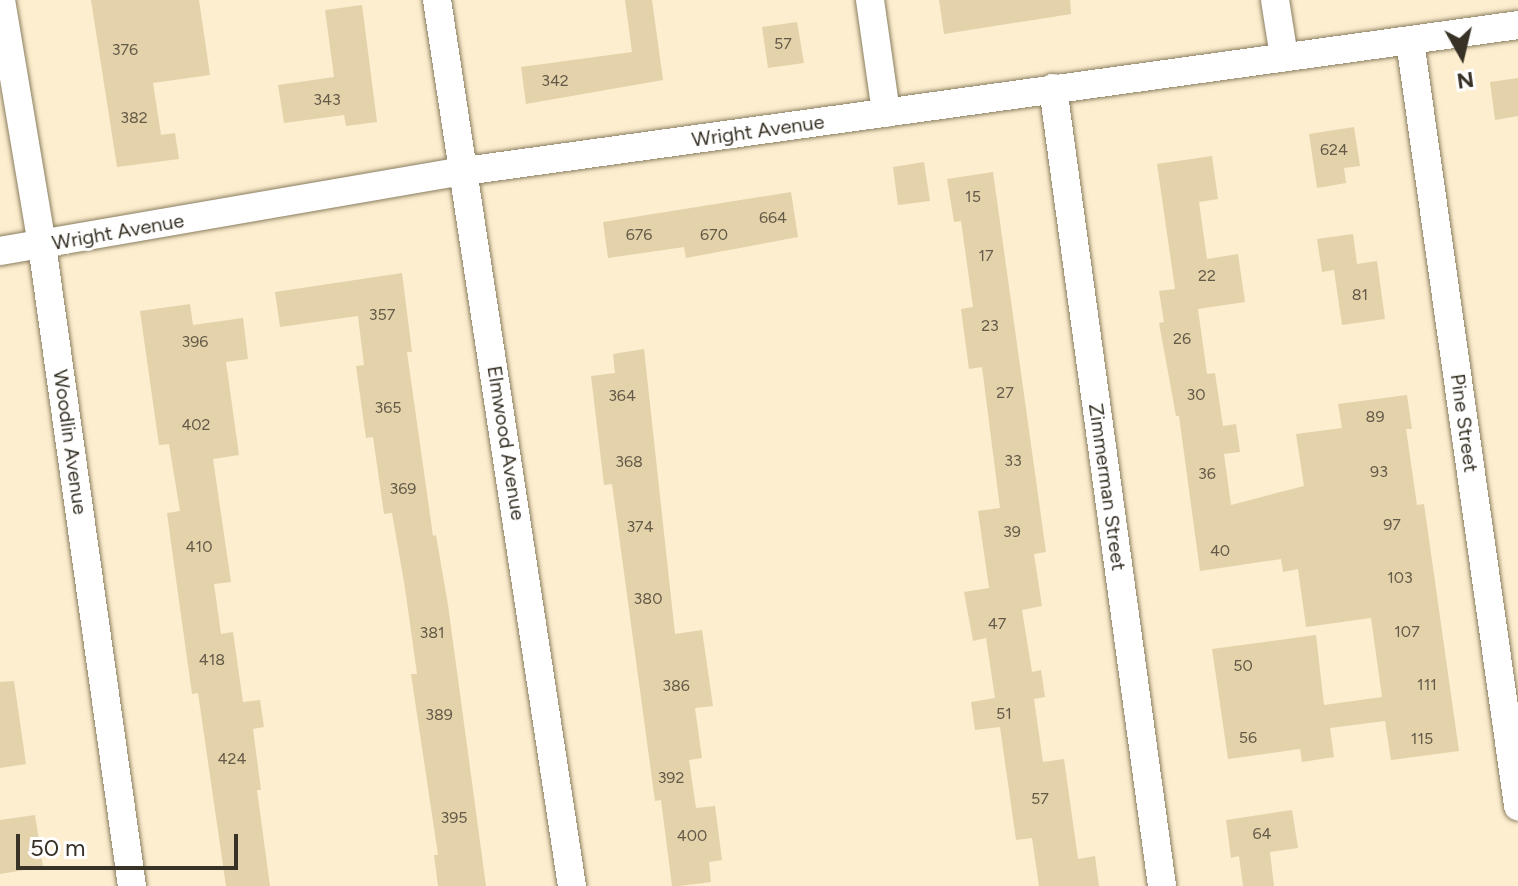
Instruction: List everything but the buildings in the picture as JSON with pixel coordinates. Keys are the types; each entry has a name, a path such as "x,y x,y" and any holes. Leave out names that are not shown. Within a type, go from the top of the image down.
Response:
{"street":[{"name":"Woodlin Avenue","path":"1,0 42,245 132,886"},
{"name":"Elmwood Avenue","path":"437,0 572,886"},
{"path":"870,0 886,113"},
{"path":"1275,0 1284,57"},
{"name":"Wright Avenue","path":"0,251 465,171 1518,25"},
{"name":"Pine Street","path":"1410,41 1518,806"},
{"name":"Zimmerman Street","path":"1053,88 1162,886"}]}
